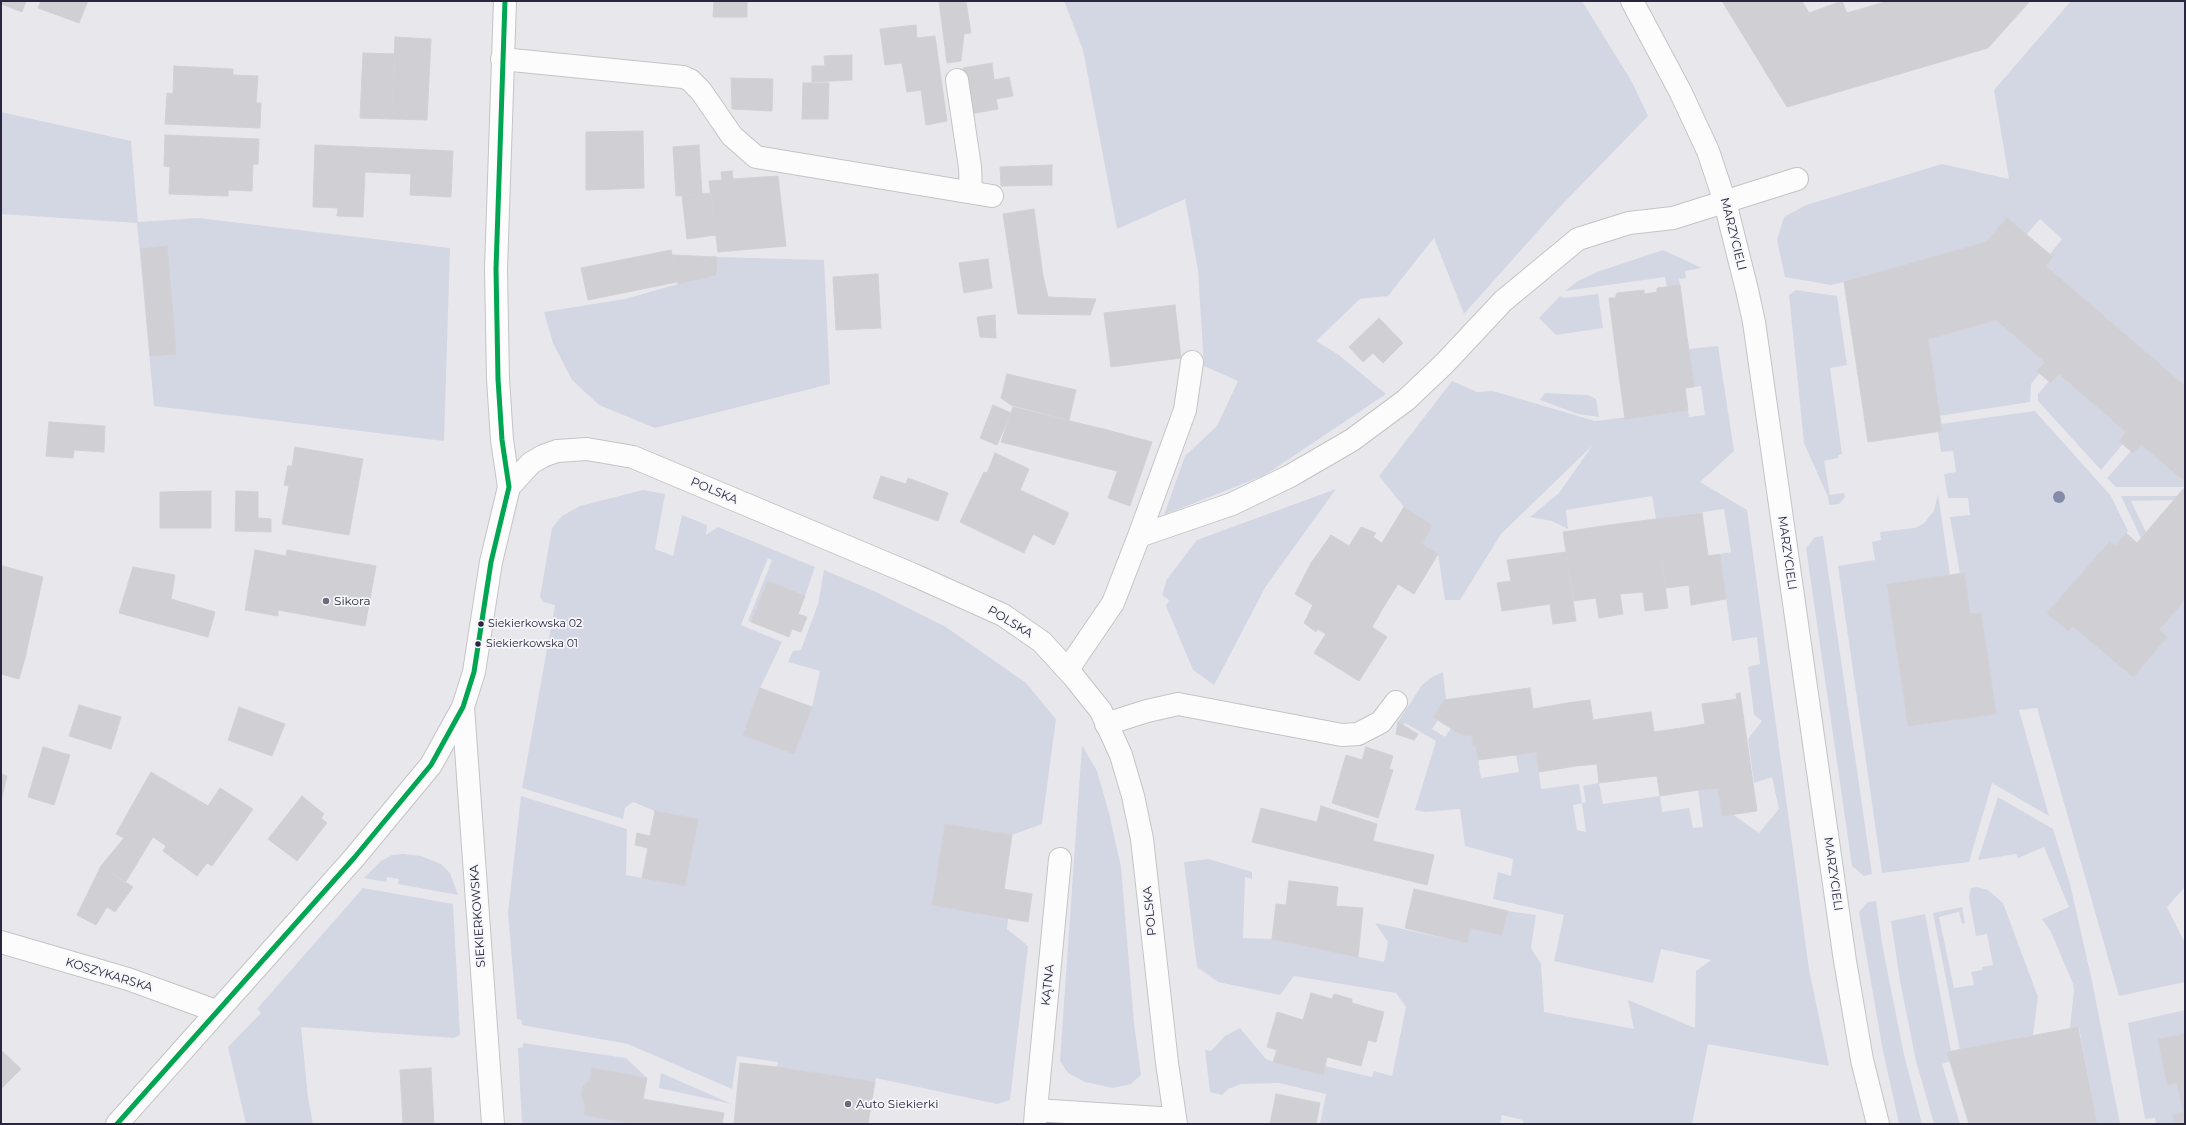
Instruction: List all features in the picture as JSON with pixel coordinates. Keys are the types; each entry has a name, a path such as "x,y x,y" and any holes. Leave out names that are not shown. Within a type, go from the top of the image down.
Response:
{"street":[{"path":"117,1124 216,1011 354,858 431,765 463,707 474,672 491,562 509,487 502,440 498,379 496,270 505,1"},
{"name":"MARZYCIELI","path":"1632,1 1696,124 1725,202 1754,322 1846,961 1862,1060 1878,1124"},
{"path":"502,60 683,78 690,80 701,91 732,136 756,157 992,196"},
{"path":"957,80 970,167 971,192"},
{"path":"1139,536 1232,504 1290,476 1352,440 1406,400 1444,364 1503,301 1578,239 1628,223 1673,218 1797,179"},
{"path":"1068,669 1113,603 1185,410 1192,362"},
{"name":"POLSKA","path":"509,487 531,463 557,451 587,449 633,457 907,572 1003,615 1042,642 1068,669 1101,711 1121,755 1133,796 1142,839 1166,1062 1175,1122"},
{"path":"1106,724 1147,711 1178,704 1342,735 1358,734 1369,730 1381,722 1396,702"},
{"name":"SIEKIERKOWSKA","path":"463,707 493,1124"},
{"name":"KĄTNA","path":"1060,859 1035,1117 1175,1122"},
{"name":"KOSZYKARSKA","path":"1,942 128,979 216,1011"}],"shaded area":[{"path":"1064,1 1582,1 1632,82 1648,116 1555,212 1464,314 1434,238 1388,296 1360,299 1316,341 1339,355 1386,394 1265,475 1164,515 1185,456 1217,426 1238,381 1204,366 1198,270 1185,199 1117,229 1083,50"},
{"path":"2071,1 2185,1 2185,386 2046,266 2053,258 2050,254 2062,239 2040,219 2026,235 2007,218 1986,242 1831,285 1785,277 1777,240 1784,217 1806,205 1942,164 2009,179 1994,90"},
{"path":"1,112 131,141 138,222 198,218 450,248 444,441 154,406 137,223 1,214"},
{"path":"1663,250 1702,268 1685,271 1686,278 1679,279 1680,285 1667,287 1665,277 1565,291 1578,281 1597,272"},
{"path":"717,257 824,260 830,384 655,428 599,405 572,380 553,343 544,312 625,299 716,275"},
{"path":"1796,290 1837,296 1847,365 1830,368 1842,454 1838,455 1838,458 1824,461 1830,495 1844,493 1845,497 1839,504 1829,505 1828,497 1804,443 1789,295"},
{"path":"1598,294 1603,328 1556,335 1539,318 1560,296 1564,298"},
{"path":"1996,320 2045,362 2040,373 2031,384 2030,402 1939,416 1928,339"},
{"path":"1718,346 1734,451 1700,482 1747,510 1809,969 1829,1066 1708,1044 1692,1124 1523,1124 1523,1120 1502,1115 1500,1124 1320,1124 1326,1094 1279,1083 1241,1084 1228,1089 1222,1095 1210,1092 1205,1050 1211,1051 1225,1036 1240,1028 1266,1059 1273,1062 1323,1075 1325,1066 1372,1077 1374,1071 1392,1076 1406,1007 1396,993 1294,976 1280,995 1218,982 1197,967 1184,862 1209,859 1252,872 1252,879 1245,877 1243,938 1272,939 1384,962 1388,942 1375,923 1467,943 1470,928 1502,935 1508,911 1536,915 1531,948 1541,964 1544,1012 1634,1029 1628,1000 1695,1028 1696,971 1711,960 1661,949 1653,983 1554,961 1564,915 1493,899 1498,872 1511,876 1513,859 1465,846 1460,809 1425,812 1415,810 1436,741 1405,723 1403,725 1398,722 1422,685 1432,677 1443,672 1446,700 1444,700 1433,717 1438,720 1432,729 1445,737 1451,728 1463,736 1472,735 1473,746 1476,746 1481,778 1519,772 1516,755 1536,752 1541,789 1579,784 1582,803 1586,802 1583,786 1599,783 1603,804 1660,796 1662,812 1689,808 1693,828 1703,827 1698,790 1718,788 1722,816 1732,814 1759,833 1779,809 1772,777 1754,783 1748,739 1762,721 1754,715 1748,667 1760,664 1757,637 1732,641 1720,554 1731,552 1724,509 1656,519 1652,496 1566,510 1568,529 1552,521 1530,517 1559,493 1592,446 1501,534 1460,600 1445,600 1438,554 1422,544 1432,525 1404,507 1379,476 1452,381 1477,392 1493,391 1595,421 1688,410 1689,417 1705,415 1701,386 1694,387 1688,349","holes":["1582,803 1586,832 1577,830 1573,805"]},
{"path":"2059,374 2126,432 2119,441 2123,444 2101,470 2038,401 2038,394 2049,381 2052,383"},
{"path":"1545,393 1588,395 1596,399 1599,417 1578,414 1540,400"},
{"path":"2035,411 2111,496 2128,531 2115,546 2110,541 2108,543 2048,613 2068,631 2073,626 2166,637 2159,630 2185,600 2185,887 2167,907 2185,943 2185,982 2119,996 2037,708 2019,710 2049,816 1992,783 1969,862 1882,873 1838,566 1875,560 1872,542 1881,540 1880,532 1915,528 1923,524 1934,511 1938,494 1950,575 1887,584 1908,726 1995,714 1981,613 1970,614 1960,574 1950,517 1970,515 1968,498 1948,498 1944,474 1956,472 1953,451 1941,452 1938,432 1942,431 1941,424"},
{"path":"2141,444 2185,482 2185,487 2116,487 2107,478 2131,451"},
{"path":"1336,489 1266,586 1214,685 1193,670 1166,606 1169,600 1162,595 1167,579 1197,540"},
{"path":"643,490 665,494 655,549 673,556 682,515 707,525 706,535 718,527 815,567 805,596 768,581 751,622 748,621 772,560 768,558 741,625 782,642 760,688 743,735 794,754 812,707 820,671 788,662 793,651 801,650 818,604 824,570 874,591 946,627 1026,683 1056,719 1042,824 1012,835 945,824 932,905 1008,918 1007,929 1028,946 1010,1100 997,1104 876,1078 875,1082 777,1067 778,1062 737,1056 732,1089 628,1044 522,1025 521,1020 517,1019 508,913 521,796 627,829 626,875 685,886 697,819 655,811 633,802 625,808 623,819 522,788 555,605 543,602 540,597 552,528 562,516 580,506"},
{"path":"2121,496 2177,496 2174,500 2131,501 2146,532 2141,538"},
{"path":"1823,536 1872,874 1864,876 1852,866 1806,548 1815,537"},
{"path":"1082,745 1097,771 1109,813 1121,867 1134,1023 1141,1075 1131,1084 1113,1088 1085,1082 1068,1073 1060,1061"},
{"path":"1998,797 2053,829 2070,884 2092,981 2120,1124 2097,1124 2079,1027 2070,1028 2074,991 2073,984 2051,932 2042,919 2069,907 2044,847 2018,858 2016,854 1978,860"},
{"path":"403,854 421,856 441,864 450,873 458,895 398,884 399,879 387,877 386,882 364,878 381,861 392,855"},
{"path":"1977,887 1988,890 2003,903 2038,997 2033,1035 1960,1050 1933,913 1962,907 1965,923 1962,924 1959,912 1939,917 1954,988 1974,985 1971,972 1982,970 1982,967 1993,965 1987,934 1976,936 1969,897 1971,888"},
{"path":"363,888 453,904 460,1035 454,1038 301,1027 308,1098 313,1124 246,1124 228,1047 261,1013 257,1009"},
{"path":"1876,901 1883,949 1904,1055 1922,1124 1899,1124 1882,1046 1859,912 1868,902"},
{"path":"1925,914 1951,1051 1947,1052 1950,1061 1942,1064 1960,1124 1934,1124 1916,1061 1900,981 1891,921"},
{"path":"2185,1010 2185,1034 2158,1039 2167,1085 2177,1083 2183,1112 2173,1115 2174,1124 2156,1124 2155,1118 2145,1119 2128,1023"},
{"path":"523,1043 626,1058 647,1078 592,1068 590,1080 583,1086 581,1096 585,1104 584,1114 637,1124 522,1124 518,1048 523,1047"},
{"path":"661,1073 732,1104 659,1088"}],"building":[{"path":"1,1 26,1 22,12 1,4"},
{"path":"41,1 88,1 79,23 38,8"},
{"path":"714,1 747,1 747,17 713,17"},
{"path":"939,1 966,1 971,33 964,34 961,61 947,63"},
{"path":"1722,1 1802,1 1809,13 1842,1 1847,13 1888,1 2030,1 1988,48 1787,107"},
{"path":"916,25 917,38 935,36 947,121 926,125 921,90 907,92 902,63 885,65 880,29"},
{"path":"395,37 431,39 427,120 392,119"},
{"path":"363,53 395,54 392,119 360,118"},
{"path":"852,55 852,80 812,82 812,66 825,66 824,56"},
{"path":"992,63 994,80 1009,77 1013,96 996,99 998,109 970,114 963,68"},
{"path":"174,66 233,69 233,75 258,76 256,103 261,103 260,128 165,124 167,93 173,94"},
{"path":"731,78 773,79 772,111 732,109"},
{"path":"803,83 829,83 828,119 802,119"},
{"path":"643,131 644,188 586,190 586,132"},
{"path":"165,135 259,139 258,164 253,164 252,191 228,190 228,196 169,194 170,167 164,166"},
{"path":"315,145 453,151 451,197 410,195 411,174 365,172 363,217 337,216 338,208 313,207"},
{"path":"699,145 702,194 676,196 673,147"},
{"path":"1052,165 1052,185 1001,186 1000,167"},
{"path":"732,171 733,179 778,176 786,246 718,252 709,181 722,180 721,172"},
{"path":"711,193 716,235 687,239 682,196"},
{"path":"1034,209 1043,276 1013,280 1003,214"},
{"path":"2007,218 2053,257 2046,266 2185,386 2185,482 2141,444 2133,453 2119,441 2126,432 2059,374 2051,383 2037,371 2045,362 1996,320 1928,339 1942,431 1868,442 1844,282 1986,242"},
{"path":"167,246 176,354 150,356 141,249"},
{"path":"671,250 677,282 588,300 581,268"},
{"path":"672,255 717,257 716,275 678,284"},
{"path":"988,259 992,288 964,293 959,263"},
{"path":"878,274 881,328 836,330 833,277"},
{"path":"1043,276 1048,297 1096,299 1090,315 1018,314 1013,280"},
{"path":"1680,285 1689,352 1617,361 1609,298 1615,298 1617,293 1644,290 1644,294 1657,292 1657,288"},
{"path":"1175,305 1181,358 1111,367 1104,313"},
{"path":"995,315 996,338 980,337 977,317"},
{"path":"1379,318 1403,343 1383,363 1373,353 1363,362 1349,347"},
{"path":"1689,352 1694,387 1685,388 1688,410 1625,419 1617,361"},
{"path":"1007,374 1076,390 1069,420 1011,405 1001,398"},
{"path":"993,405 1011,413 997,445 980,438"},
{"path":"1013,407 1107,430 1102,450 1123,455 1117,471 1001,442"},
{"path":"49,422 105,426 104,452 74,450 73,458 46,456"},
{"path":"1107,430 1152,442 1130,506 1108,498 1123,455 1102,450"},
{"path":"295,447 363,459 349,535 282,524 289,486 284,485 288,466 292,466"},
{"path":"995,453 1029,469 1020,490 1069,513 1054,545 1033,534 1024,553 960,522 984,472 987,473"},
{"path":"881,476 906,484 908,478 948,493 938,521 873,498"},
{"path":"2185,487 2185,600 2159,630 2167,637 2133,677 2073,626 2068,631 2047,613 2110,541 2115,546 2126,533 2137,543"},
{"path":"211,491 211,528 160,528 160,492"},
{"path":"236,491 258,492 258,518 271,519 271,532 235,531"},
{"path":"1404,507 1432,525 1422,544 1438,554 1414,594 1398,584 1383,608 1311,563 1331,535 1349,546 1361,527 1376,533 1373,537 1382,543"},
{"path":"1702,513 1708,556 1720,554 1726,599 1691,605 1689,585 1666,588 1656,519"},
{"path":"1656,519 1668,608 1645,611 1643,592 1620,594 1609,525"},
{"path":"1609,525 1623,614 1599,618 1596,598 1574,601 1563,532"},
{"path":"255,550 286,556 287,550 376,566 365,626 278,610 278,616 245,610"},
{"path":"1566,552 1576,621 1553,624 1550,604 1502,611 1497,583 1511,581 1507,560"},
{"path":"1311,563 1383,608 1372,627 1387,637 1359,681 1314,653 1326,634 1317,629 1316,632 1304,623 1313,605 1295,594"},
{"path":"3,566 43,577 25,658 1,652 1,575"},
{"path":"133,567 175,575 171,599 215,612 208,637 119,613"},
{"path":"1964,573 1970,614 1981,613 1996,714 1908,726 1887,584"},
{"path":"768,581 805,596 798,614 807,617 801,632 792,629 789,637 751,622"},
{"path":"1,652 25,658 19,679 1,674"},
{"path":"760,688 812,707 794,754 743,735"},
{"path":"1530,688 1533,709 1567,703 1576,766 1539,772 1536,752 1516,755 1507,691"},
{"path":"1507,691 1516,755 1478,760 1476,746 1473,746 1472,735 1463,736 1433,717 1444,700"},
{"path":"1740,693 1757,811 1722,816 1718,788 1698,790 1688,727 1705,724 1702,704 1737,699 1736,694"},
{"path":"1590,700 1593,720 1628,715 1637,778 1599,783 1597,764 1576,766 1567,703"},
{"path":"79,705 121,717 111,749 69,736"},
{"path":"239,707 285,724 272,756 228,740"},
{"path":"1651,712 1654,732 1688,727 1698,790 1660,796 1657,776 1637,778 1628,715"},
{"path":"1398,722 1418,734 1414,740 1396,734"},
{"path":"43,747 70,755 54,805 28,797"},
{"path":"1366,747 1393,756 1389,769 1393,770 1378,818 1332,803 1346,755 1362,760"},
{"path":"151,772 208,806 220,788 253,809 241,826 216,811 200,835 166,812 160,821 131,807"},
{"path":"1,774 7,776 1,801"},
{"path":"302,796 324,814 321,818 327,823 297,861 268,839"},
{"path":"1321,806 1377,824 1373,841 1434,855 1427,885 1252,842 1261,808 1317,822"},
{"path":"131,807 160,821 166,812 200,835 216,811 241,826 212,866 207,863 197,876 163,851 166,846 153,837 125,883 101,866 124,838 116,834"},
{"path":"655,811 698,819 685,886 642,878 648,848 635,845 637,833 650,836"},
{"path":"945,824 1012,835 1004,889 1032,894 1028,922 932,905"},
{"path":"101,866 133,887 115,912 107,907 96,925 77,915"},
{"path":"1289,881 1338,887 1336,906 1363,908 1358,957 1272,939 1276,904 1286,905"},
{"path":"1414,889 1508,911 1502,935 1470,928 1467,943 1405,928"},
{"path":"1311,993 1332,999 1334,994 1352,999 1352,1003 1384,1012 1376,1042 1368,1040 1361,1066 1327,1057 1323,1075 1273,1062 1277,1050 1267,1047 1277,1012 1303,1020"},
{"path":"2078,1027 2097,1124 1969,1124 1947,1052"},
{"path":"2185,1034 2185,1124 2174,1124 2173,1115 2183,1112 2177,1083 2167,1085 2158,1039"},
{"path":"1,1050 21,1069 1,1089"},
{"path":"740,1063 777,1067 771,1123 776,1124 734,1123"},
{"path":"777,1067 875,1082 868,1124 771,1123"},
{"path":"431,1068 434,1124 403,1124 400,1070"},
{"path":"592,1068 647,1078 643,1099 724,1113 722,1124 637,1124 584,1115 585,1104 581,1096 583,1086 590,1080"},
{"path":"1276,1094 1320,1103 1316,1124 1270,1124"}],"transit line":[{"path":"117,1124 354,858 431,765 463,707 474,672 491,562 509,487 502,440 498,379 496,269 505,1"}],"place":[{"name":"Sikora","path":"326,601"},
{"name":"Siekierkowska 02","path":"481,624"},
{"name":"Siekierkowska 01","path":"478,644"},
{"name":"Auto Siekierki","path":"848,1104"}]}
